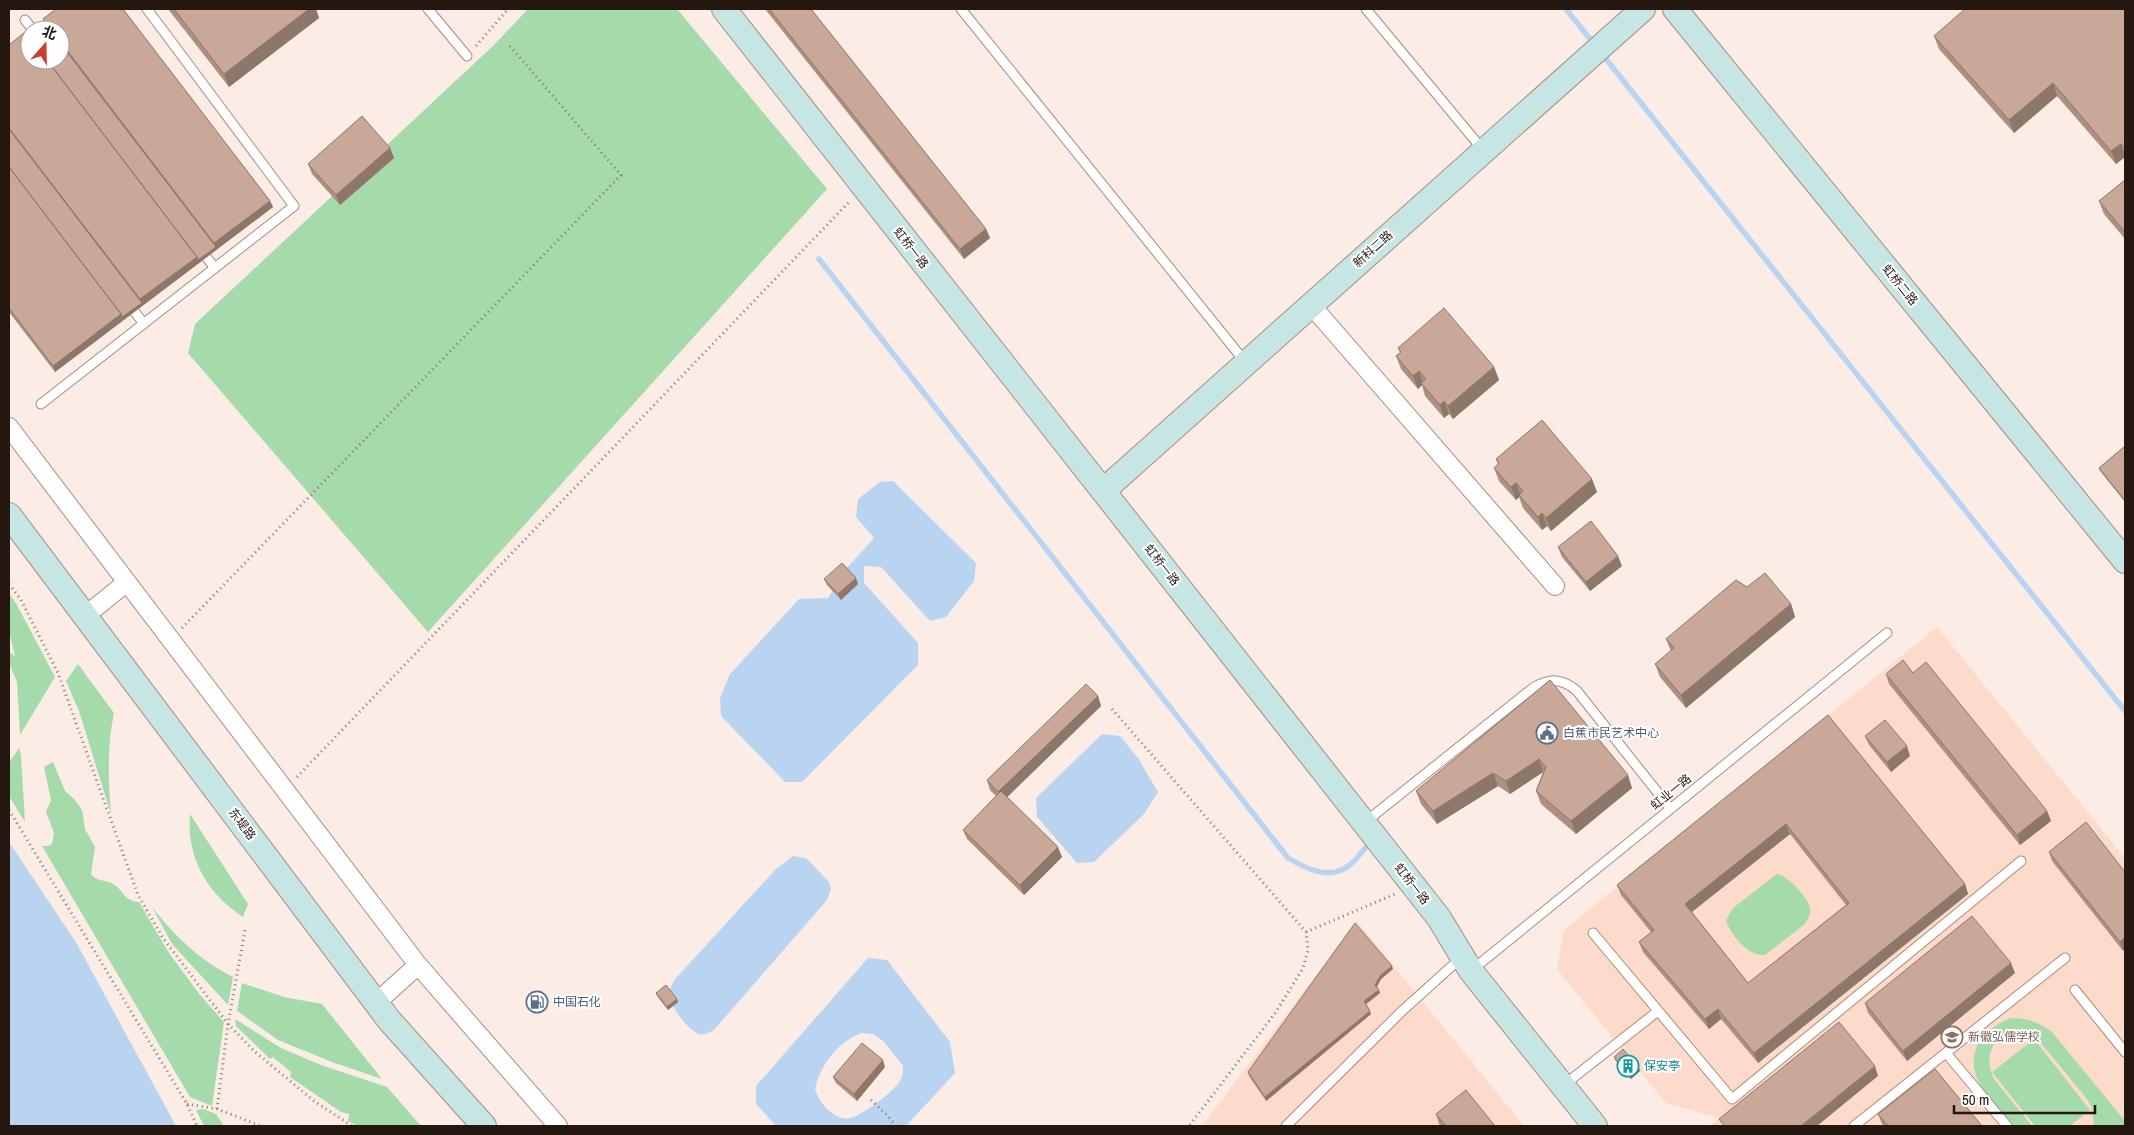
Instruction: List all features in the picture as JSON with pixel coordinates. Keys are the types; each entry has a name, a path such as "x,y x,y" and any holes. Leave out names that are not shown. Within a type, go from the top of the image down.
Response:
{"street":[{"name":"虹桥一路","path":"724,9 1439,918 1466,964 1595,1126"},
{"name":"虹桥二路","path":"1675,9 2125,561"},
{"name":"新科二路","path":"1103,490 1637,14"},
{"path":"1311,305 1555,586"},
{"path":"9,427 418,965 558,1126"},
{"name":"东堤路","path":"9,515 389,1020 484,1126"},
{"path":"85,616 128,582"},
{"path":"376,1003 418,965"}],"lane":[{"path":"42,404 294,206 147,9"},
{"path":"428,9 467,56"},
{"path":"962,9 1246,363"},
{"path":"1366,9 1484,150"},
{"path":"197,245 215,268"},
{"path":"120,294 144,324"},
{"name":"虹业一路","path":"1286,1126 1402,1011 1670,808 1887,633"},
{"path":"1364,823 1533,688 1550,680 1568,683 1577,691 1670,808"},
{"path":"1593,933 1732,1100 2021,861"},
{"path":"1854,1126 2065,958"},
{"path":"2075,990 2125,1052"},
{"path":"1563,1087 1658,1011"},
{"path":"1946,1053 2007,1126"}],"path":[{"path":"467,56 508,9"},
{"path":"171,639 621,175 508,44"},
{"path":"285,790 863,188"},
{"path":"9,584 21,600 58,673 138,895 163,938 228,1024 254,1051 314,1100 352,1126"},
{"path":"1112,709 1306,932 1308,950 1303,968 1276,1012 1189,1126"},
{"path":"9,810 187,1104 197,1126"},
{"path":"1306,932 1396,893 1410,882"},
{"path":"217,1109 228,1024 245,930"},
{"path":"871,1100 896,1126"},
{"path":"187,1104 217,1109 261,1126"}],"shaded area":[{"path":"1937,627 2125,858 2125,1126 1710,1126 1719,1118 1666,1103 1557,969 1564,930"},
{"path":"1357,921 1524,1126 1202,1126"}],"green space":[{"path":"528,9 677,9 827,189 428,632 188,353 195,324 494,45"},
{"path":"9,593 55,677 20,735 17,682 9,663 9,652 15,656 9,631"},
{"path":"78,664 114,713 110,738 109,764 111,814 79,711 66,681"},
{"path":"19,748 25,822 9,796 9,763"},
{"path":"53,762 65,791 82,810 85,829 95,847 91,874 95,878 113,884 130,900 139,902 169,953 200,995 224,1022 212,1106 190,1097 42,846 52,844 54,833 46,812 51,800 44,767"},
{"path":"190,814 248,904 243,917 219,897 202,873 192,845"},
{"path":"1777,874 1786,878 1804,896 1810,907 1810,914 1805,924 1765,955 1759,955 1741,944 1731,932 1726,920 1733,908"},
{"path":"152,907 170,928 198,955 233,977 228,1005 172,944"},
{"path":"242,983 284,997 322,1004 382,1079 332,1062 278,1040 237,1011"},
{"path":"2011,1018 2033,1021 2052,1032 2125,1121 2125,1126 2094,1126 2092,1108 2087,1099 2040,1042 2029,1035 2018,1033 2008,1034 1999,1039 1993,1046 1990,1056 1990,1067 1994,1079 2032,1126 2013,1126 1983,1089 1974,1067 1974,1056 1977,1046 1983,1038 1990,1030"},
{"path":"235,1019 281,1048 321,1065 387,1087 421,1126 358,1126 348,1121 349,1114 341,1112 290,1077 291,1072 273,1057 270,1059 236,1026"},
{"path":"2034,1039 2090,1110 2070,1126 2035,1126 1992,1072"},
{"path":"204,1109 216,1114 224,1126 204,1126 196,1110"}],"water":[{"path":"893,481 976,563 974,581 946,617 930,621 881,567 864,566 864,583 918,643 918,665 802,782 785,782 721,716 720,698 730,674 799,599 828,598 846,569 874,538 856,517 858,499 880,482"},
{"path":"1102,734 1120,736 1138,758 1158,792 1144,814 1094,862 1077,863 1037,817 1036,798"},
{"path":"9,842 77,944 176,1126 9,1126"},
{"path":"793,856 806,858 829,882 831,889 827,900 714,1030 705,1034 699,1034 683,1021 674,1008 670,995 672,985 676,978 776,869"},
{"path":"868,958 887,960 950,1042 955,1073 906,1126 776,1126 756,1104 756,1086","holes":["861,1033 873,1034 883,1041 903,1066 901,1079 885,1096 863,1112 851,1118 839,1117 828,1110 820,1100 815,1089 821,1071 831,1055 852,1037"]}],"building":[{"path":"56,9 123,9 270,201 214,243 70,54 70,20 43,19"},
{"path":"174,9 309,9 224,74"},
{"path":"769,9 811,9 986,229 960,249"},
{"path":"1965,9 2125,9 2125,149 2121,144 2111,151 2053,83 2009,120 1934,36"},
{"path":"20,36 20,70 55,70 197,257 140,299 9,128 9,45"},
{"path":"70,56 216,247 198,260 55,70 70,70"},
{"path":"362,116 390,148 336,195 308,164"},
{"path":"9,129 142,303 122,317 9,167"},
{"path":"9,167 121,314 53,366 9,308"},
{"path":"2125,180 2125,232 2099,201"},
{"path":"1444,308 1494,367 1448,406 1444,401 1440,405 1421,383 1426,379 1419,371 1413,376 1396,356 1401,352 1398,348"},
{"path":"1542,420 1592,479 1546,518 1542,513 1538,517 1519,495 1523,491 1516,483 1511,487 1494,468 1499,463 1496,459"},
{"path":"2125,446 2125,501 2099,468"},
{"path":"1591,521 1618,556 1586,582 1558,547"},
{"path":"842,563 856,578 838,594 824,579"},
{"path":"1765,573 1791,604 1681,695 1655,664 1674,648 1666,639 1736,580 1747,587"},
{"path":"1903,660 1913,673 1926,662 2047,811 2017,835 1886,674"},
{"name":"白蕉市民艺术中心","path":"1550,680 1628,775 1571,821 1536,791 1546,767 1539,759 1506,781 1493,773 1433,811 1416,791"},
{"path":"1086,684 1098,696 998,792 987,780"},
{"path":"1828,715 1965,884 1754,1053 1718,1009 1705,1019 1639,942 1654,930 1617,885","holes":["1786,824 1849,903 1748,983 1685,904"]},
{"path":"1885,720 1907,746 1887,762 1865,736"},
{"path":"1001,791 1058,847 1020,885 963,830"},
{"path":"2086,822 2125,872 2125,937 2120,942 2049,852"},
{"path":"1972,916 2011,963 1903,1051 1865,1003"},
{"path":"1355,923 1392,966 1380,976 1375,985 1379,990 1364,1001 1370,1011 1265,1097 1248,1072"},
{"path":"666,985 677,999 667,1007 656,993"},
{"path":"1839,1022 1875,1066 1801,1126 1724,1126 1719,1119"},
{"path":"862,1043 883,1060 854,1094 833,1077"},
{"name":"保安亭","path":"1623,1049 1639,1068 1629,1076 1614,1057"},
{"path":"1935,1069 1982,1126 1888,1126 1878,1114"},
{"path":"1466,1090 1495,1126 1446,1126 1436,1114"}],"waterway":[{"path":"1566,9 1595,45"},
{"path":"1602,54 2125,711"},
{"path":"819,259 1288,858 1309,869 1324,873 1332,872 1339,871 1350,865 1366,847"}],"place":[{"name":"白蕉市民艺术中心","path":"1547,733"},
{"name":"中国石化","path":"537,1002"},
{"name":"新徽弘儒学校","path":"1952,1037"},
{"name":"保安亭","path":"1628,1066"}]}
